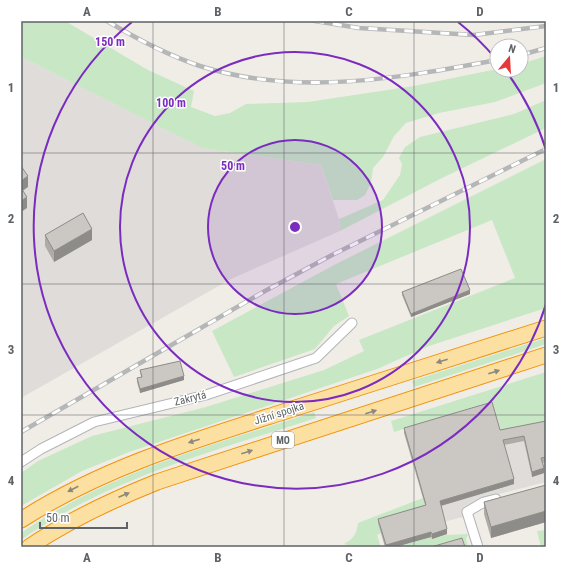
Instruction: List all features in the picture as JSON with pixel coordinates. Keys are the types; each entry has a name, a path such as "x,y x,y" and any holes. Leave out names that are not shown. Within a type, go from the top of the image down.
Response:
{"highway":[{"name":"Jižní spojka","path":"21,520 70,491 99,477 166,450 546,328"},
{"name":"MO","path":"29,547 70,521 98,507 157,482 546,355"}],"street":[{"name":"Zakrytá","path":"21,462 41,449 94,422 206,394 316,358 352,324"},
{"path":"478,547 468,512 484,502 508,496"}],"shaded area":[{"path":"21,57 202,148 321,165 339,219 340,231 231,279 21,398"},
{"path":"493,401 546,423 546,482 491,496 487,506 474,514 444,522 426,422"}],"green space":[{"path":"21,21 65,21 148,70 194,91 191,107 215,116 230,113 246,104 308,102 414,86 489,71 489,78 529,78 529,61 546,56 546,83 495,102 439,113 406,123 394,136 383,157 373,168 371,183 365,195 357,200 333,200 321,165 202,148 21,57"},
{"path":"546,100 546,128 440,179 340,231 339,219 383,200 400,175 402,164 399,158 405,147 420,137 514,114"},
{"path":"546,159 546,308 429,346 377,369 129,452 82,471 21,506 21,473 38,461 92,436 206,407 324,370 364,351 359,340 515,278 492,220 336,284 349,316 334,326 315,349 234,377 212,331 336,264"},
{"path":"546,338 546,344 414,387 412,381"},
{"path":"546,372 546,423 502,432 492,401 394,432 391,421"},
{"path":"314,412 316,418 201,455 126,483 90,499 55,518 21,540 21,533 55,512 90,493 126,477 200,449"},
{"path":"423,498 426,510 378,523 381,533 377,535 380,545 378,547 356,547 344,544 354,536 358,523"},
{"path":"546,530 546,547 541,547 537,531"},
{"path":"468,534 466,539 468,547 395,547 431,537 432,539 446,535"}],"building":[{"path":"21,166 28,176 21,181"},
{"path":"21,188 27,197 21,201"},
{"path":"83,213 92,229 54,251 45,235"},
{"path":"461,269 470,290 411,314 402,292"},
{"path":"180,361 184,376 140,389 137,378 142,377 140,370"},
{"path":"492,402 500,430 546,421 546,457 541,458 544,468 532,472 524,436 503,440 514,479 440,501 447,529 386,545 378,519 426,505 404,428"},
{"path":"546,485 546,511 491,527 484,502"},
{"path":"462,538 465,547 431,547"}],"railway":[{"path":"107,21 152,46 188,62 237,75 274,81 311,82 386,78 489,61"},
{"path":"315,21 359,28 474,35 546,26"},
{"path":"529,53 546,48"},
{"path":"21,432 265,291 332,255 546,149"}]}
